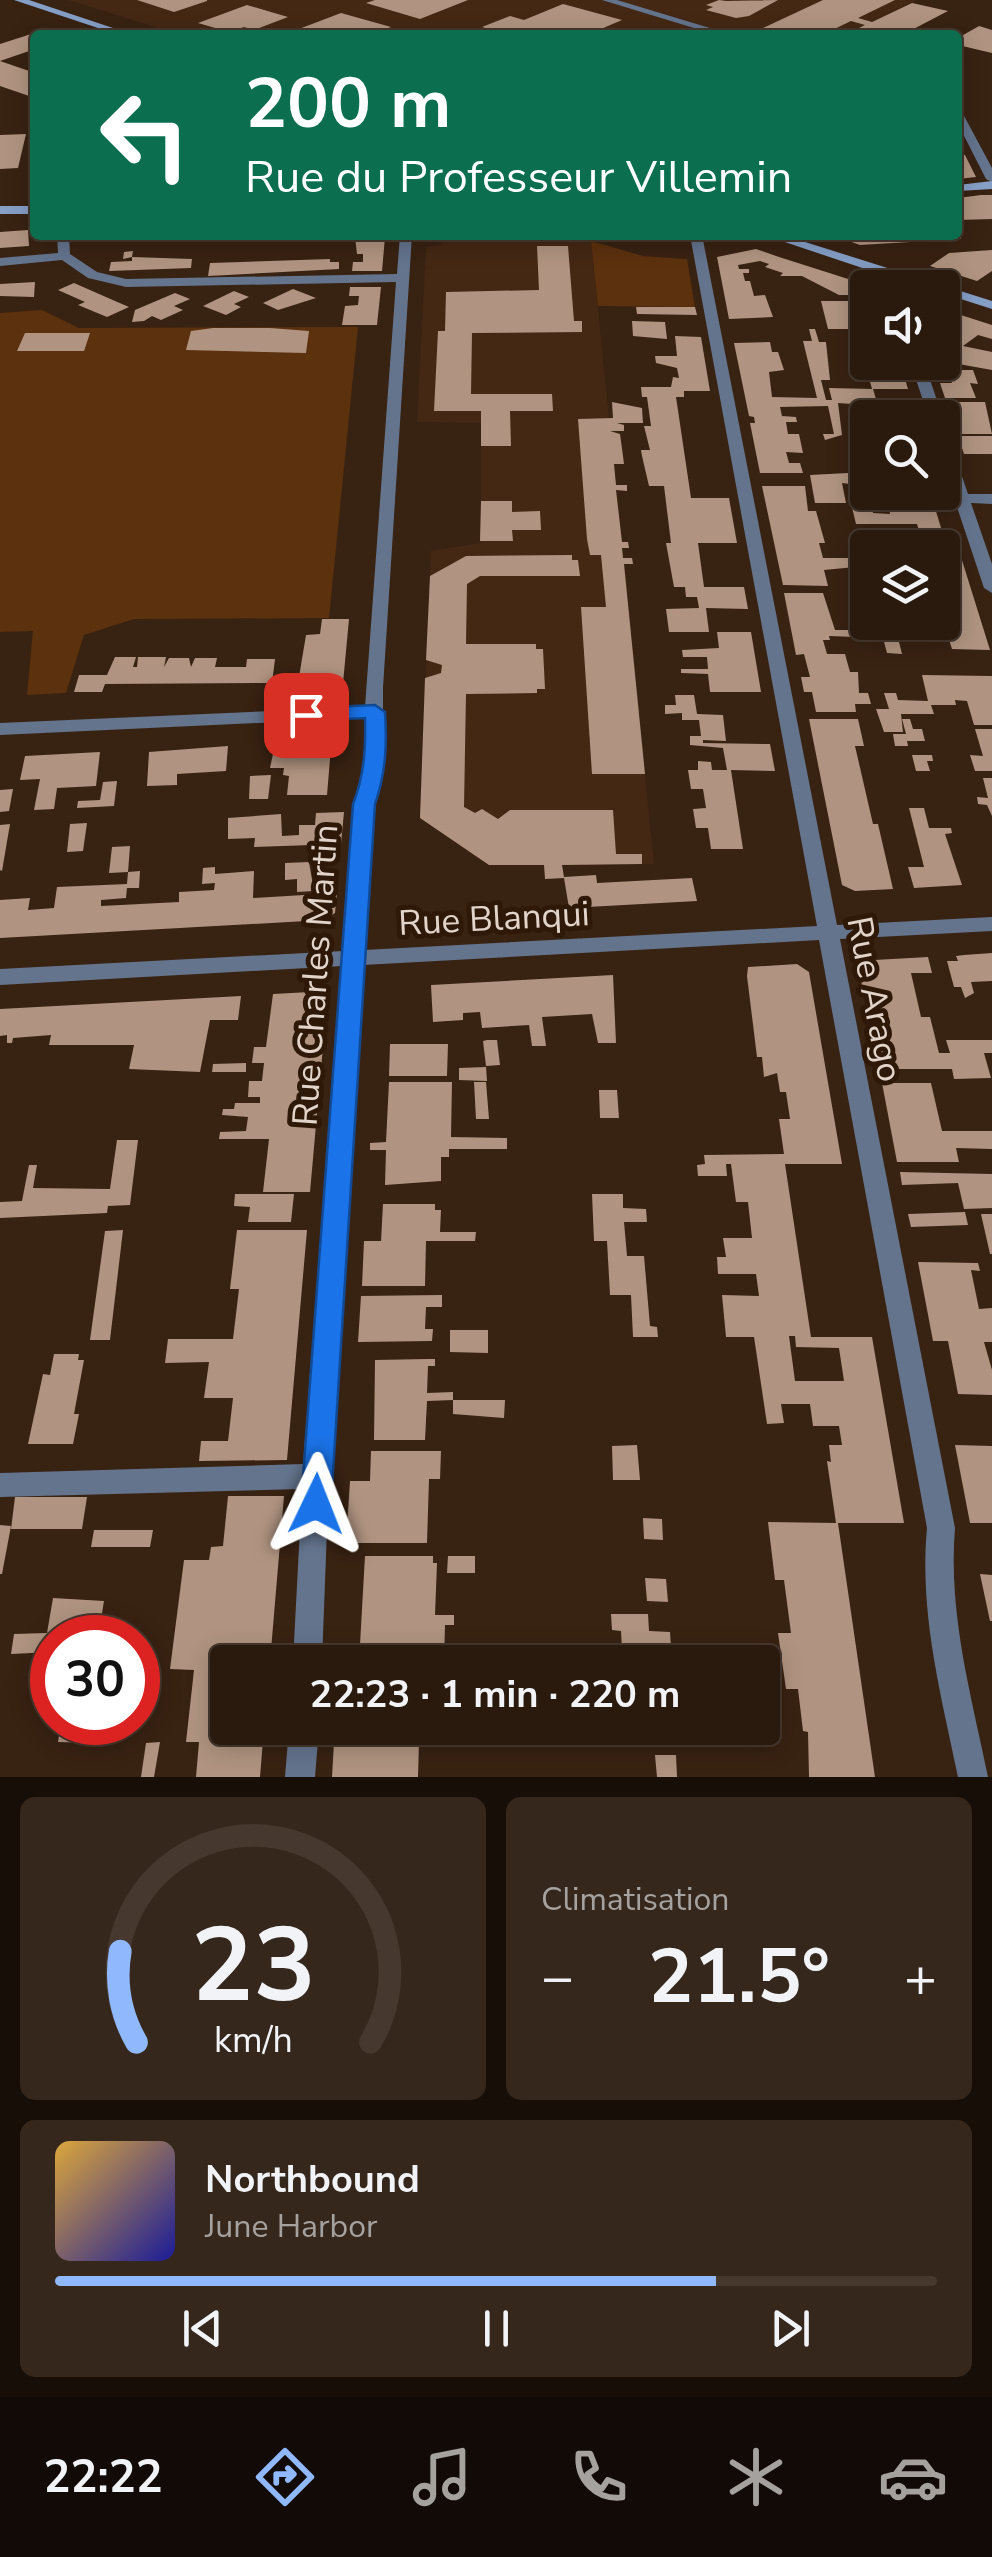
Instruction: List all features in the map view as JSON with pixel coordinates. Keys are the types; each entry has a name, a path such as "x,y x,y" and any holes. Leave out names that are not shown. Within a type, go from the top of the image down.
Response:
{"street":[{"path":"19,0 113,30"},
{"path":"606,0 711,30"},
{"path":"962,122 992,182 962,187"},
{"path":"0,210 30,210"},
{"path":"63,240 64,256"},
{"name":"Rue Charles Martin","path":"309,1645 316,1476 364,804 374,778 406,240"},
{"name":"Rue Arago","path":"697,240 941,1528 936,1565 941,1610 974,1777"},
{"path":"785,240 872,270"},
{"path":"0,262 64,256 93,276 126,284 404,278"},
{"path":"960,295 992,305"},
{"path":"960,489 992,588"},
{"path":"963,498 992,499"},
{"path":"0,729 375,712"},
{"name":"Rue Blanqui","path":"0,977 992,924"},
{"path":"0,1485 316,1476"},
{"path":"300,1777 303,1745"}],"shaded area":[{"path":"68,0 916,0 854,30 165,30"},
{"path":"442,240 591,241 654,864 489,865 420,818 431,551 481,543 481,423 417,422 426,247 441,245"},
{"path":"591,241 643,256 687,259 695,307 598,306"},
{"path":"42,310 79,328 358,327 329,618 134,619 84,635 66,693 27,695 33,631 0,632 0,313"}],"building":[{"path":"137,0 207,0 207,1 174,12"},
{"path":"468,0 420,19 366,3"},
{"path":"719,0 778,0 749,16 736,18 706,10 713,7 706,5"},
{"path":"823,0 895,0 858,18 872,22 912,3 948,11 912,30 855,30 865,25 851,21 832,30 761,29"},
{"path":"563,4 622,20 599,30 482,27 510,16 524,20"},
{"path":"247,5 288,17 254,30 222,30 198,23"},
{"path":"341,13 391,27 383,30 296,30"},
{"path":"979,26 992,30 992,53 962,46 962,36"},
{"path":"30,34 30,51 0,61 0,44"},
{"path":"0,61 30,71 30,96 0,86"},
{"path":"26,134 18,168 0,169 0,135"},
{"path":"962,155 965,155 976,177 962,179"},
{"path":"992,195 992,219 962,220 962,197"},
{"path":"28,230 29,246 0,248 0,232"},
{"path":"355,240 385,240 382,271 352,271 353,262 363,262 363,254 357,254"},
{"path":"846,240 944,240 860,245"},
{"path":"537,246 568,246 574,321 582,321 582,332 472,333 471,394 552,394 553,411 510,411 511,446 481,446 481,411 434,411 438,331 445,331 446,292 539,290"},
{"path":"756,249 850,279 850,295 839,295 802,276 780,276 783,273 765,267 769,264 760,261 738,265 739,269 749,269 749,273 743,273 745,281 750,281 754,296 765,295 773,317 729,319 717,257"},
{"path":"992,250 992,271 977,281 960,276 960,270 930,266 949,253"},
{"path":"132,257 192,259 191,268 109,271 111,262 132,261"},
{"path":"330,259 339,262 339,269 208,276 210,263"},
{"path":"35,282 34,297 0,296 0,284"},
{"path":"74,283 129,307 107,317 78,305 85,302 58,290"},
{"path":"350,287 381,287 377,325 342,325 345,306 358,305 359,296 349,296"},
{"path":"293,289 316,298 278,310 263,303"},
{"path":"234,291 249,297 234,304 241,307 226,315 203,306"},
{"path":"175,293 190,299 174,306 183,310 161,320 152,316 132,322 135,310"},
{"path":"821,301 850,301 850,329 828,329"},
{"path":"636,307 695,307 697,315 637,314"},
{"path":"960,315 992,325 992,339 978,335 963,346 992,352 992,370 960,364"},
{"path":"632,321 665,322 667,339 633,336"},
{"path":"809,329 815,329 819,342 826,342 830,380 821,380 826,400 832,400 829,388 873,389 876,400 838,403 842,435 825,440 823,434 834,434 828,406 780,407 782,416 796,417 797,422 786,422 788,434 799,434 803,453 786,452 789,463 800,463 803,473 760,473 750,423 755,423 754,417 749,416 734,343 770,342 772,352 778,352 784,370 769,372 772,397 817,398 803,341 812,341"},
{"path":"191,331 309,331 306,353 186,350"},
{"path":"25,333 90,333 84,351 17,351"},
{"path":"675,336 701,337 710,391 684,391 684,397 676,397 691,498 729,498 737,543 698,543 704,587 744,587 748,609 706,608 709,632 669,632 666,609 699,608 697,597 686,597 685,587 674,587 666,543 671,543 664,486 649,486 641,450 650,450 644,426 651,426 647,397 642,397 641,387 671,387 673,377 679,378 677,368 656,363 655,356 677,356"},
{"path":"960,370 973,370 978,384 970,383 976,398 945,398 940,383 952,383 951,380 960,380"},
{"path":"870,380 905,380 908,389 872,389"},
{"path":"612,402 642,408 643,423 617,423 624,425 624,431 610,431 620,434 624,464 614,464 616,485 627,485 627,491 616,490 622,542 628,542 629,548 622,548 623,558 632,558 633,564 624,564 645,774 592,774 581,607 606,607 601,555 590,555 587,539 578,419 613,418"},
{"path":"960,402 985,402 992,434 960,434"},
{"path":"960,436 992,436 992,454 964,454"},
{"path":"848,473 850,484 842,483 846,503 815,503 810,475"},
{"path":"762,486 805,486 808,511 816,511 825,543 819,543 823,558 850,558 850,567 824,570 828,586 783,585"},
{"path":"481,501 512,501 512,512 540,511 541,530 512,530 513,541 480,541"},
{"path":"853,510 890,514 889,510 936,510 942,530 919,530 917,524 856,524"},
{"path":"572,555 572,560 578,560 580,576 480,576 467,584 466,644 536,644 536,649 543,649 545,689 537,689 537,693 466,694 464,807 475,813 482,809 498,819 510,810 613,810 616,854 642,854 642,864 562,865 564,877 596,875 597,883 692,878 697,901 569,908 564,878 545,879 544,865 489,865 420,818 425,678 441,673 442,665 426,660 430,576 466,556"},
{"path":"961,557 990,650 952,649 949,640 960,640"},
{"path":"784,593 823,593 835,630 850,630 850,637 829,636 830,640 823,640 827,654 845,654 850,672 858,672 859,693 868,693 871,704 855,704 856,712 816,712 812,692 804,692 801,677 810,677 804,654 796,655"},
{"path":"322,619 349,619 343,683 298,683 306,635 320,634"},
{"path":"717,632 751,632 761,692 710,692 708,674 681,673 681,669 708,669 707,657 683,657 682,650 719,648"},
{"path":"884,640 898,640 902,654 887,653"},
{"path":"115,657 136,657 133,667 137,667 138,657 166,657 164,667 169,658 189,658 191,667 195,658 217,658 215,667 246,667 247,659 275,659 272,683 105,684 102,692 74,692 79,675 107,675"},
{"path":"922,675 992,676 992,725 974,725 967,701 955,700 956,705 931,705 934,714 901,714 903,732 884,732 876,709 889,709 884,693 896,693 898,700 928,701"},
{"path":"675,695 694,695 697,714 723,715 726,741 703,743 770,744 775,771 731,770 743,849 711,849 708,828 696,828 693,809 706,808 703,789 691,789 688,770 698,770 698,761 711,762 712,770 727,770 723,748 690,745 690,736 701,736 699,720 682,720 682,713 665,714 665,705 676,705"},
{"path":"809,719 858,719 864,746 855,746 893,889 855,891 842,885"},
{"path":"902,719 910,719 913,729 922,729 925,741 895,746 893,734 906,734"},
{"path":"975,729 992,729 992,771 975,771 970,755 983,756"},
{"path":"228,746 226,771 177,774 177,785 147,786 149,752"},
{"path":"287,747 331,747 327,795 287,795 289,776 283,775 284,768 270,768 273,754 286,754"},
{"path":"100,752 96,786 57,788 54,809 34,810 40,779 20,780 25,756"},
{"path":"912,755 932,755 933,761 927,761 930,771 916,771"},
{"path":"271,775 268,799 249,799 250,776"},
{"path":"983,778 992,778 992,816 987,805 978,804 977,797 988,798"},
{"path":"117,781 114,806 77,808 78,801 100,800 103,782"},
{"path":"13,789 9,811 0,812 0,790"},
{"path":"909,808 924,808 929,828 951,828 952,833 945,834 962,885 914,888 908,867 924,867"},
{"path":"344,812 341,844 254,847 255,838 228,839 228,818 281,814 282,836 299,835 299,825 315,825 316,813"},
{"path":"87,823 83,851 67,852 70,824"},
{"path":"10,824 2,871 0,825"},
{"path":"130,846 128,872 109,873 112,847"},
{"path":"309,862 314,891 297,892 297,879 285,880 285,863"},
{"path":"215,867 215,874 254,871 253,898 337,893 335,913 324,920 0,938 0,900 30,898 28,910 54,908 57,887 127,884 128,872 140,871 139,888 127,888 126,898 101,900 101,906 179,902 179,892 214,890 215,883 202,884 203,868"},
{"path":"992,953 992,981 971,982 974,993 965,998 961,987 954,987 947,961 958,961 956,956"},
{"path":"928,957 932,973 911,973 921,1017 930,1017 939,1053 950,1053 946,1040 992,1040 992,1053 984,1053 991,1078 954,1079 952,1069 879,1069 857,961"},
{"path":"797,964 809,972 842,1164 785,1164 811,1337 872,1337 904,1523 838,1523 875,1777 809,1777 808,1732 803,1731 798,1689 786,1689 778,1633 791,1633 784,1580 775,1580 768,1522 836,1523 827,1461 831,1462 829,1445 842,1445 839,1426 813,1426 810,1404 781,1404 784,1423 767,1424 754,1337 726,1337 722,1295 759,1296 756,1274 718,1274 717,1257 726,1257 723,1238 752,1238 748,1202 736,1202 731,1164 726,1164 727,1176 698,1176 697,1165 705,1164 704,1155 784,1154 779,1119 790,1119 786,1092 780,1092 777,1073 764,1077 762,1057 757,1057 748,967","holes":["789,1336 795,1336 796,1347 839,1348 844,1381 795,1381"]},
{"path":"613,975 616,1043 598,1043 592,1014 542,1017 546,1046 532,1046 529,1025 482,1028 480,1012 463,1013 463,1020 433,1022 431,985"},
{"path":"328,991 310,1192 263,1192 269,1139 219,1139 220,1132 246,1131 248,1117 222,1115 223,1109 234,1109 235,1103 260,1103 260,1097 248,1097 249,1081 262,1081 264,1063 252,1063 254,1047 266,1047 273,994"},
{"path":"241,996 238,1020 210,1020 200,1072 129,1069 134,1045 49,1045 51,1035 13,1038 12,1043 7,1043 7,1035 0,1036 0,1009"},
{"path":"497,1040 500,1065 486,1066 483,1041"},
{"path":"390,1044 448,1044 447,1076 389,1076"},
{"path":"246,1063 246,1072 212,1072 213,1064"},
{"path":"486,1067 487,1081 459,1080 459,1068"},
{"path":"389,1082 452,1082 451,1137 507,1138 507,1149 449,1149 449,1157 441,1157 441,1181 385,1185 386,1150 370,1150 370,1143 386,1142"},
{"path":"474,1082 486,1082 489,1119 476,1119"},
{"path":"882,1083 931,1083 942,1131 992,1131 992,1149 956,1148 959,1162 897,1162"},
{"path":"599,1090 617,1090 619,1118 600,1118"},
{"path":"117,1140 138,1140 130,1205 108,1206 107,1213 0,1218 0,1202 22,1201 29,1165 37,1165 33,1188 110,1189"},
{"path":"900,1172 992,1174 992,1208 964,1209 958,1183 902,1185"},
{"path":"235,1194 294,1194 291,1222 248,1222 250,1207 234,1206"},
{"path":"592,1194 623,1194 623,1208 646,1209 647,1222 624,1222 627,1256 644,1256 650,1326 657,1327 658,1337 633,1337 631,1295 610,1295 607,1241 594,1241"},
{"path":"383,1204 435,1204 435,1210 441,1210 440,1232 476,1232 475,1241 426,1241 425,1286 362,1286 364,1241 381,1241"},
{"path":"965,1212 968,1225 911,1227 908,1214"},
{"path":"981,1214 992,1214 992,1254 990,1254"},
{"path":"123,1230 110,1340 90,1340 105,1231"},
{"path":"237,1230 307,1230 287,1460 199,1461 201,1441 228,1441 233,1398 204,1398 209,1362 165,1363 168,1339 233,1339 239,1289 230,1289"},
{"path":"918,1262 978,1263 980,1271 971,1270 979,1309 992,1308 992,1342 984,1342 992,1370 992,1395 958,1394 948,1341 933,1341"},
{"path":"442,1295 442,1307 426,1307 425,1329 433,1329 432,1341 358,1342 361,1296"},
{"path":"450,1330 488,1330 488,1353 450,1352"},
{"path":"54,1354 79,1354 78,1360 84,1360 73,1444 28,1444 43,1374 50,1375"},
{"path":"435,1359 435,1366 428,1366 427,1393 453,1392 453,1400 427,1401 425,1440 374,1440 375,1360"},
{"path":"453,1400 505,1400 504,1418 453,1414"},
{"path":"637,1445 640,1480 613,1480 612,1446"},
{"path":"955,1445 992,1446 992,1523 970,1523"},
{"path":"371,1451 441,1451 440,1479 429,1479 427,1543 346,1543 350,1481 370,1481"},
{"path":"228,1496 284,1496 271,1645 210,1645 210,1745 263,1745 260,1777 196,1777 199,1742 186,1742 194,1670 170,1669 184,1560 209,1560 211,1547 223,1546"},
{"path":"15,1497 87,1497 82,1529 11,1529"},
{"path":"643,1518 662,1519 663,1540 644,1539"},
{"path":"0,1525 11,1526 2,1574 0,1574"},
{"path":"94,1530 153,1530 150,1547 91,1547"},
{"path":"365,1556 433,1556 433,1563 437,1563 435,1615 454,1615 454,1625 445,1625 444,1645 360,1645"},
{"path":"448,1556 475,1556 475,1573 447,1573"},
{"path":"980,1574 992,1575 992,1621 990,1621"},
{"path":"645,1578 666,1579 668,1602 647,1601"},
{"path":"53,1598 104,1601 102,1615 50,1615"},
{"path":"611,1614 648,1614 649,1631 670,1632 671,1645 622,1645 621,1631 612,1630"},
{"path":"14,1634 30,1634 30,1653 11,1654"},
{"path":"146,1745 159,1745 154,1777 141,1777"},
{"path":"334,1745 419,1745 418,1777 332,1777"},
{"path":"655,1755 676,1755 677,1777 657,1777"}],"route":[{"path":"306,715 375,712 376,738 374,778 364,804 316,1504"}]}
